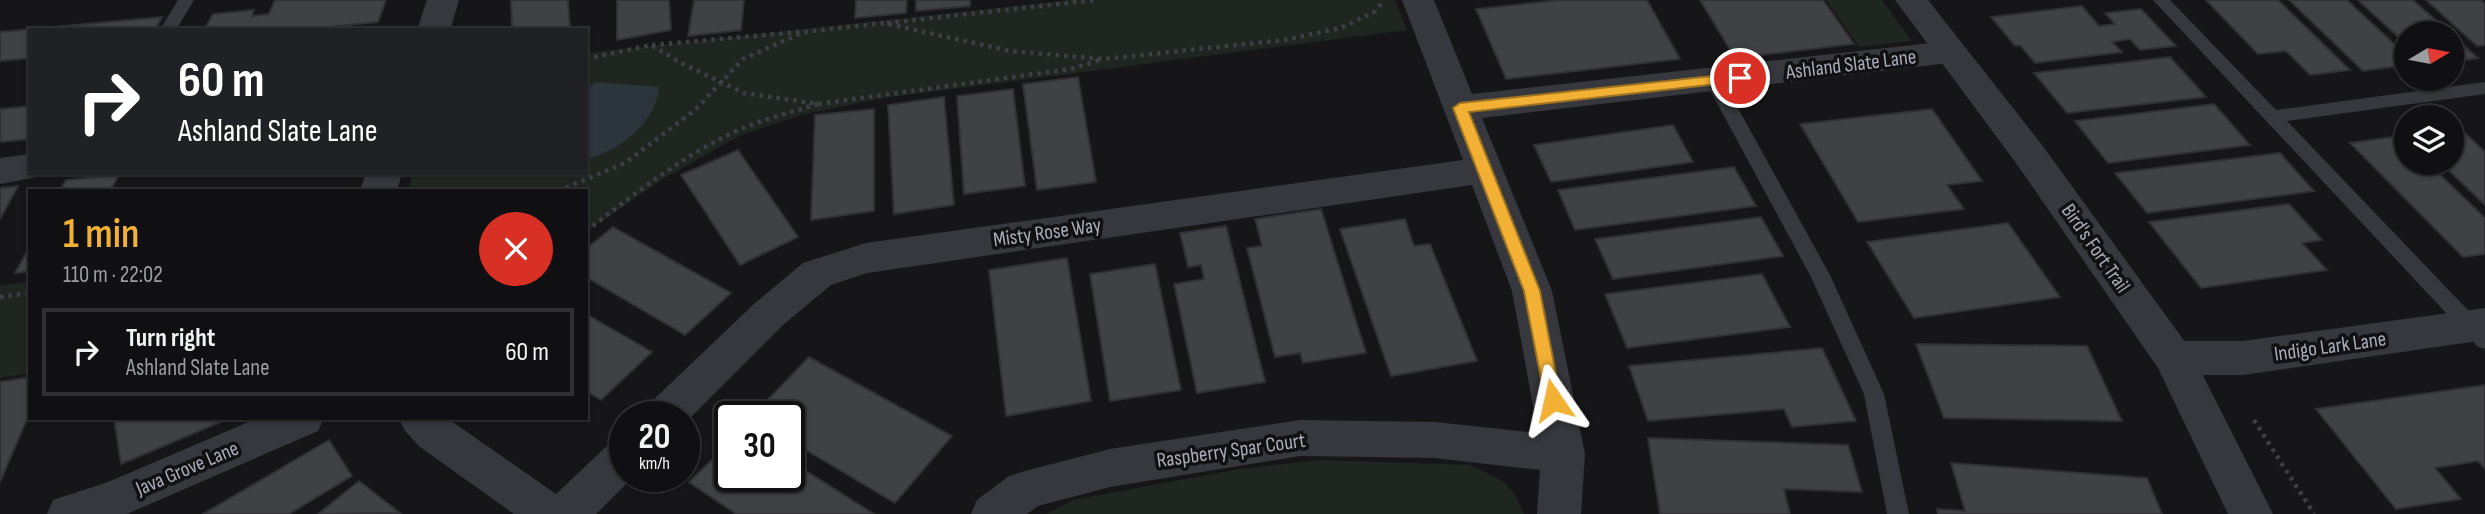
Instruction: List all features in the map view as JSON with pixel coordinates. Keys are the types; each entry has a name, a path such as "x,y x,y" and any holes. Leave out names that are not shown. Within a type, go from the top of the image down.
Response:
{"street":[{"path":"434,28 443,0"},
{"path":"1418,0 1532,291 1563,454 1559,514"},
{"name":"Bird's Fort Trail","path":"1911,0 2029,153 2174,358 2251,514"},
{"name":"Ashland Slate Lane","path":"1460,108 1949,52"},
{"path":"0,171 28,167"},
{"name":"Misty Rose Way","path":"680,401 769,314 817,274 866,258 1485,170"},
{"name":"Indigo Lark Lane","path":"2174,358 2243,358 2480,330"},
{"name":"Java Grove Lane","path":"69,514 117,498 298,420"},
{"path":"422,420 435,434 549,514"},
{"name":"Raspberry Spar Court","path":"993,514 1025,490 1110,468 1300,438 1435,440 1563,454"},
{"path":"566,514 609,472"}],"lane":[{"path":"169,28 186,0"},
{"path":"2161,0 2480,330"},
{"path":"1714,81 1820,275 1874,394 1898,514"},
{"path":"2273,117 2485,88"}],"path":[{"path":"588,59 651,45 804,32 1095,0"},
{"path":"588,230 674,166 721,138 764,120 818,104 1071,69 1104,59 1284,40 1341,28 1374,12 1383,0"},
{"path":"884,23 1010,51 1104,59"},
{"path":"563,189 625,163 678,125 743,59 804,32"},
{"path":"651,45 681,63 744,93 818,104"},
{"path":"0,297 28,293"},
{"path":"2247,409 2314,514"}],"shaded area":[{"path":"1070,0 1395,0 1407,30 883,98 801,115 741,135 663,179 588,231 588,189 409,189 412,175 588,175 588,53"},
{"path":"1826,0 1882,0 1912,41 1859,47"},
{"path":"597,82 659,87 651,113 634,134 611,150 588,159 588,86"},
{"path":"28,282 28,373 0,378 0,285"},
{"path":"1320,460 1471,465 1503,481 1515,494 1524,514 1046,514 1073,500 1239,469"}],"building":[{"path":"275,0 386,0 378,22 318,28 205,28 213,14 254,10 252,16 269,14"},
{"path":"511,0 568,0 570,28 512,28"},
{"path":"617,0 669,0 671,30 617,40"},
{"path":"694,0 744,0 741,30 688,36"},
{"path":"856,0 907,0 906,13 855,18"},
{"path":"916,0 970,0 970,6 916,11"},
{"path":"1560,0 1647,0 1680,59 1506,79 1476,9"},
{"path":"1700,0 1823,0 1854,44 1735,58"},
{"path":"2206,0 2278,0 2350,70 2310,75 2286,51 2258,54"},
{"path":"2289,0 2347,0 2394,44 2394,67 2363,71"},
{"path":"2358,0 2413,0 2437,21 2394,21 2394,33"},
{"path":"2426,0 2481,0 2485,4 2485,45 2477,46 2464,34 2464,21 2449,21"},
{"path":"2082,6 2099,26 2115,24 2105,13 2141,9 2176,46 2140,50 2130,39 2112,42 2122,52 2035,63 2020,45 2015,46 1991,17"},
{"path":"162,17 156,28 43,28"},
{"path":"28,29 28,58 0,61 0,32"},
{"path":"2464,46 2478,58 2464,60"},
{"path":"2170,57 2206,97 2067,113 2034,73"},
{"path":"1078,77 1096,182 1037,190 1023,84"},
{"path":"1013,89 1025,186 964,194 957,96"},
{"path":"944,97 954,205 894,214 888,105"},
{"path":"2214,104 2250,145 2108,163 2075,121"},
{"path":"28,106 28,139 0,142 0,109"},
{"path":"874,109 874,211 811,220 815,115"},
{"path":"1932,109 1982,181 1947,185 1964,209 1858,222 1800,124"},
{"path":"1673,125 1693,162 1551,182 1534,145"},
{"path":"2464,134 2485,152 2485,205 2454,175 2464,175"},
{"path":"2394,137 2394,175 2440,175 2485,218 2485,254 2463,257 2350,143"},
{"path":"738,150 798,237 740,265 681,175"},
{"path":"2280,153 2314,191 2147,213 2115,173"},
{"path":"1734,167 1756,206 1575,230 1558,190"},
{"path":"119,175 111,189 61,189 66,180"},
{"path":"18,186 0,219 0,188"},
{"path":"2289,204 2322,240 2302,243 2327,270 2201,288 2149,222"},
{"path":"1321,209 1366,353 1303,363 1300,353 1275,357 1247,248 1262,246 1255,219"},
{"path":"1761,217 1783,256 1613,279 1595,239"},
{"path":"1405,219 1414,246 1430,244 1477,361 1391,376 1340,229"},
{"path":"2008,223 2060,297 1914,318 1867,242"},
{"path":"1226,226 1265,382 1197,393 1174,284 1204,279 1201,265 1188,267 1180,233"},
{"path":"613,227 731,293 685,335 588,278 588,247"},
{"path":"28,250 28,271 15,273"},
{"path":"1067,258 1091,401 1006,416 989,270"},
{"path":"1155,264 1181,390 1110,401 1090,274"},
{"path":"1762,274 1790,327 1627,348 1605,294"},
{"path":"588,315 652,352 601,400 588,392"},
{"path":"1916,344 2087,346 2122,421 1944,418"},
{"path":"1822,348 1856,421 1792,427 1784,409 1648,421 1629,366"},
{"path":"809,357 952,436 895,503 805,450 805,401 766,401"},
{"path":"28,377 28,417 0,482 0,382"},
{"path":"2485,385 2485,469 2478,461 2435,468 2461,499 2396,509 2316,409"},
{"path":"114,420 225,420 121,464"},
{"path":"1648,438 1848,445 1862,492 1784,489 1790,514 1660,514"},
{"path":"329,440 352,476 289,514 203,514"},
{"path":"714,458 714,492 805,492 805,470 874,514 736,514 700,489 700,471"},
{"path":"1951,463 2147,478 2162,514 1938,514 1937,509 1965,511"},
{"path":"359,481 400,513 318,514"}],"route":[{"path":"1553,400 1532,291 1460,108 1740,78"}]}
